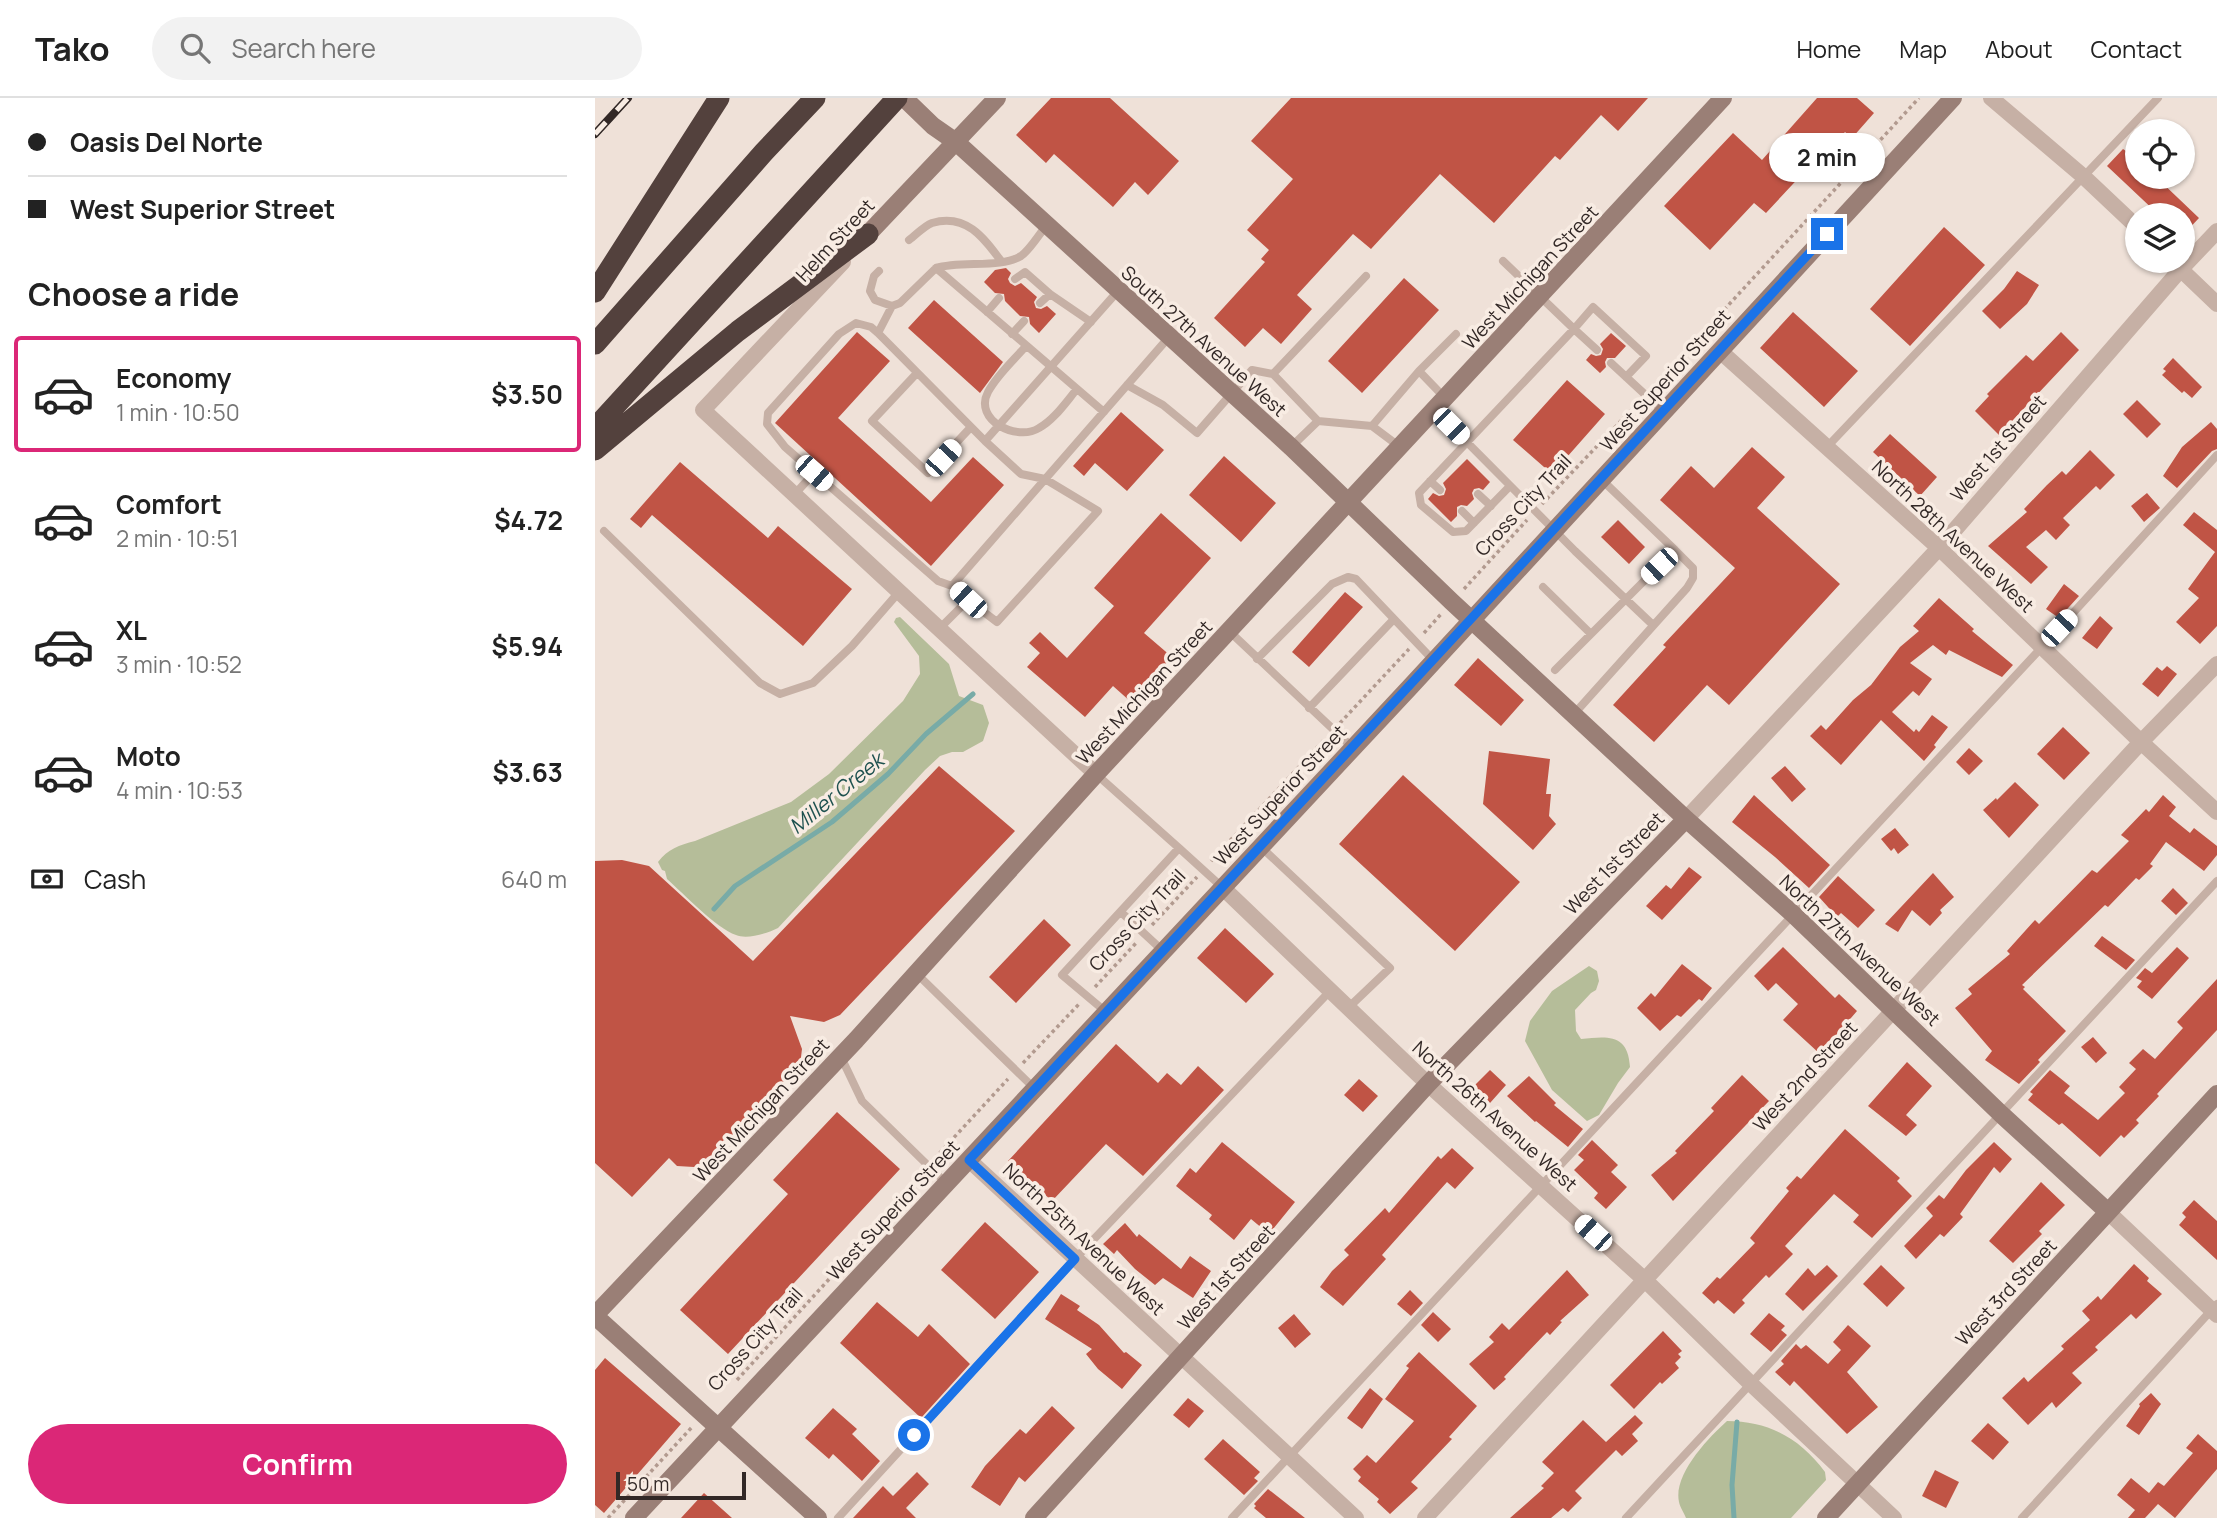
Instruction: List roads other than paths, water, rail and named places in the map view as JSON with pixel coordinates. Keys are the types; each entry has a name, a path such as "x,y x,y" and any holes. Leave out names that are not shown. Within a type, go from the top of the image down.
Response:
{"highway":[{"path":"595,292 719,98"},
{"path":"595,344 815,98"},
{"path":"595,428 897,98"},
{"path":"595,450 738,331 868,234"}],"street":[{"name":"South 27th Avenue West","path":"904,98 933,126 956,142 1291,447 1471,619"},
{"name":"Helm Street","path":"795,495 703,410 997,98"},
{"name":"West Michigan Street","path":"595,1316 841,1057 1097,774 1723,98"},
{"name":"West Superior Street","path":"635,1518 1602,480 1953,98"},
{"path":"1991,98 2125,216"},
{"name":"West 1st Street","path":"2195,250 2217,231"},
{"name":"West 1st Street","path":"1034,1518 1428,1084 1686,819 1938,548 2170,273"},
{"path":"2185,273 2217,303"},
{"name":"North 28th Avenue West","path":"1720,351 1938,548 2217,811"},
{"path":"795,495 1097,774"},
{"name":"North 27th Avenue West","path":"1471,619 1686,819 1793,914 2001,1114 2215,1310"},
{"name":"West 2nd Street","path":"1425,1518 2141,742 2217,664"},
{"name":"North 26th Avenue West","path":"1222,887 1332,989 1348,1008 1428,1084 1646,1281 1894,1518"},
{"name":"West 3rd Street","path":"1826,1518 2217,1094"},
{"name":"North 25th Avenue West","path":"969,1160 1356,1518"},
{"path":"595,1316 818,1518"}],"lane":[{"path":"1826,448 2158,98"},
{"path":"909,240 931,224 965,223 981,234 1001,261"},
{"path":"879,271 874,276 870,291 875,300 892,306 900,303 936,268 962,263 1001,261 1021,256 1047,225"},
{"path":"1021,256 1025,272 1050,294 1091,322"},
{"path":"1503,261 1597,350"},
{"path":"936,268 1104,412"},
{"path":"1015,279 1025,272"},
{"path":"1273,374 1366,276"},
{"path":"985,441 1118,291"},
{"path":"1040,303 1050,294"},
{"path":"987,312 999,298"},
{"path":"878,333 892,306"},
{"path":"1510,486 1466,531 1453,532 1421,505 1419,494 1594,307 1646,356 1626,377"},
{"path":"1012,334 1024,321"},
{"path":"856,323 871,327 917,373 1021,474 1045,479 1098,511 997,622 952,586 938,582 785,447 767,424 768,413 839,334 856,323"},
{"path":"1372,426 1419,371 1456,334"},
{"path":"952,586 1169,337"},
{"path":"1026,346 987,394 985,404 988,415 999,425 1018,434 1040,428 1077,389"},
{"path":"1611,363 1664,412"},
{"path":"1127,385 1163,405 1197,433 1252,370 1273,374 1318,421 1372,426 1400,447"},
{"path":"1419,371 1467,442 1653,625"},
{"path":"917,373 872,421 928,473 971,427"},
{"path":"1291,447 1318,421"},
{"path":"1232,1518 2042,647 2217,455"},
{"path":"1446,464 1455,472"},
{"path":"795,495 814,473"},
{"path":"1574,714 1693,578 1693,568 1602,480"},
{"path":"1430,481 1440,489"},
{"path":"1478,494 1491,506"},
{"path":"1462,511 1474,523"},
{"path":"604,531 760,683 780,694 813,683 852,646 899,592"},
{"path":"1555,670 1675,550"},
{"path":"1258,659 1332,584 1339,580 1356,579 1434,661"},
{"path":"1543,587 1591,634"},
{"path":"939,629 968,600"},
{"path":"1309,708 1394,619"},
{"path":"1229,631 1353,748"},
{"path":"1097,774 1222,887"},
{"path":"1260,846 1389,968 1348,1008"},
{"path":"1106,1012 1062,975 1122,913 1179,848"},
{"path":"1626,1518 2217,881"},
{"path":"1122,913 1163,951"},
{"path":"916,973 1035,1089"},
{"path":"838,1518 1075,1259 1332,989"},
{"path":"841,1057 862,1101 947,1184"},
{"path":"2022,1518 2215,1310"}],"waterway":[{"name":"Miller Creek","path":"714,909 735,886 832,822 888,774 926,734 973,694"},
{"name":"Miller Creek","path":"1734,1518 1732,1485 1737,1422"}],"railway":[{"path":"595,134 628,98"}]}
